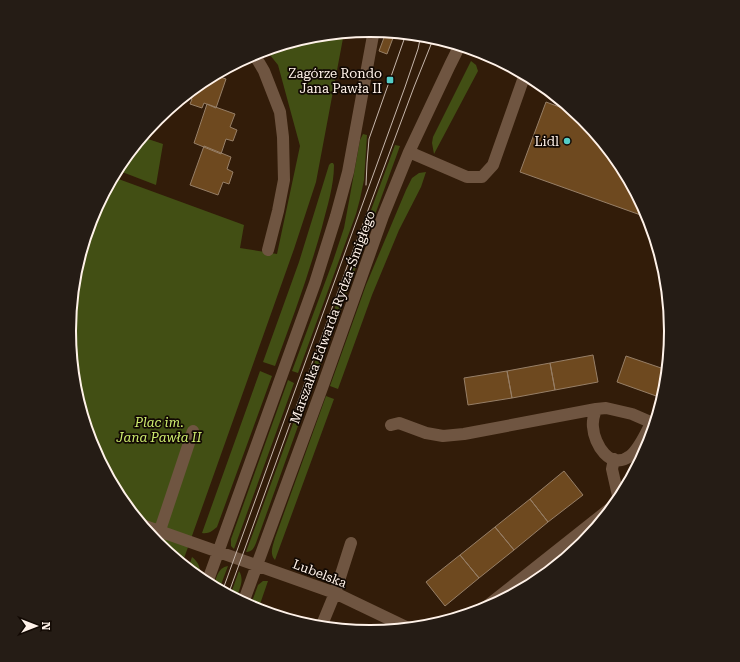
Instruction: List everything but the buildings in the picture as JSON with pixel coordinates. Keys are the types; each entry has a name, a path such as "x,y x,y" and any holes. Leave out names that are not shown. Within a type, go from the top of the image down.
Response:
{"street":[{"name":"Marszałka Edwarda Rydza-Śmigłego","path":"209,576 315,284 336,216 348,172 373,37"},
{"name":"Marszałka Edwarda Rydza-Śmigłego","path":"245,597 383,216 408,152 457,51"},
{"path":"257,59 264,71 280,112 284,137 284,180 268,250"},
{"path":"408,152 467,177 482,177 494,165 523,80"},
{"path":"391,425 399,423 426,433 443,436 464,434 606,408 632,414 649,421"},
{"path":"596,409 593,417 593,427 598,446 609,459 620,461 630,456 643,440"},
{"path":"159,535 194,431"},
{"path":"614,459 612,469 617,490"},
{"path":"543,568 586,530"},
{"name":"Lubelska","path":"161,538 218,552 335,593 398,623"},
{"path":"324,621 335,593 351,543"}],"green space":[{"name":"Plac im. Jana Pawła II","path":"343,39 316,182 294,249 184,558 162,539 137,510 115,478 98,444 86,407 77,350 77,312 82,274 86,255 98,218 118,179 244,225 240,248 277,254 300,146 278,65 270,55 294,47"},
{"path":"471,61 476,65 478,71 434,154 432,143 433,137"},
{"path":"363,134 367,135 364,180 356,214 298,373 292,371 344,228 360,140"},
{"path":"148,139 163,144 156,185 123,172"},
{"path":"395,145 400,146 315,380 309,378"},
{"path":"331,163 334,165 333,181 322,227 306,280 275,366 263,362 299,262 329,165"},
{"path":"426,172 421,187 399,230 372,295 338,389 330,386 366,285 406,190 412,178 419,173"},
{"path":"260,371 272,376 217,527 209,533 202,533"},
{"path":"288,380 294,383 234,549 231,546 231,539"},
{"path":"306,388 311,390 256,543 250,551 246,552"},
{"path":"326,396 334,399 275,560 272,552 275,538"},
{"path":"192,557 196,561 200,570 191,564"},
{"path":"228,566 221,585 215,581 219,571"},
{"path":"239,571 241,574 240,589 238,594 232,591"},
{"path":"263,581 268,581 260,604 252,601 258,585"}],"tram line":[{"path":"366,185 369,139 404,40"},
{"path":"224,587 405,87 420,42"},
{"path":"230,590 348,264 431,44"}],"place":[{"name":"Zagórze Rondo Jana Pawła II","path":"390,80"},
{"name":"Lidl","path":"567,141"}]}
